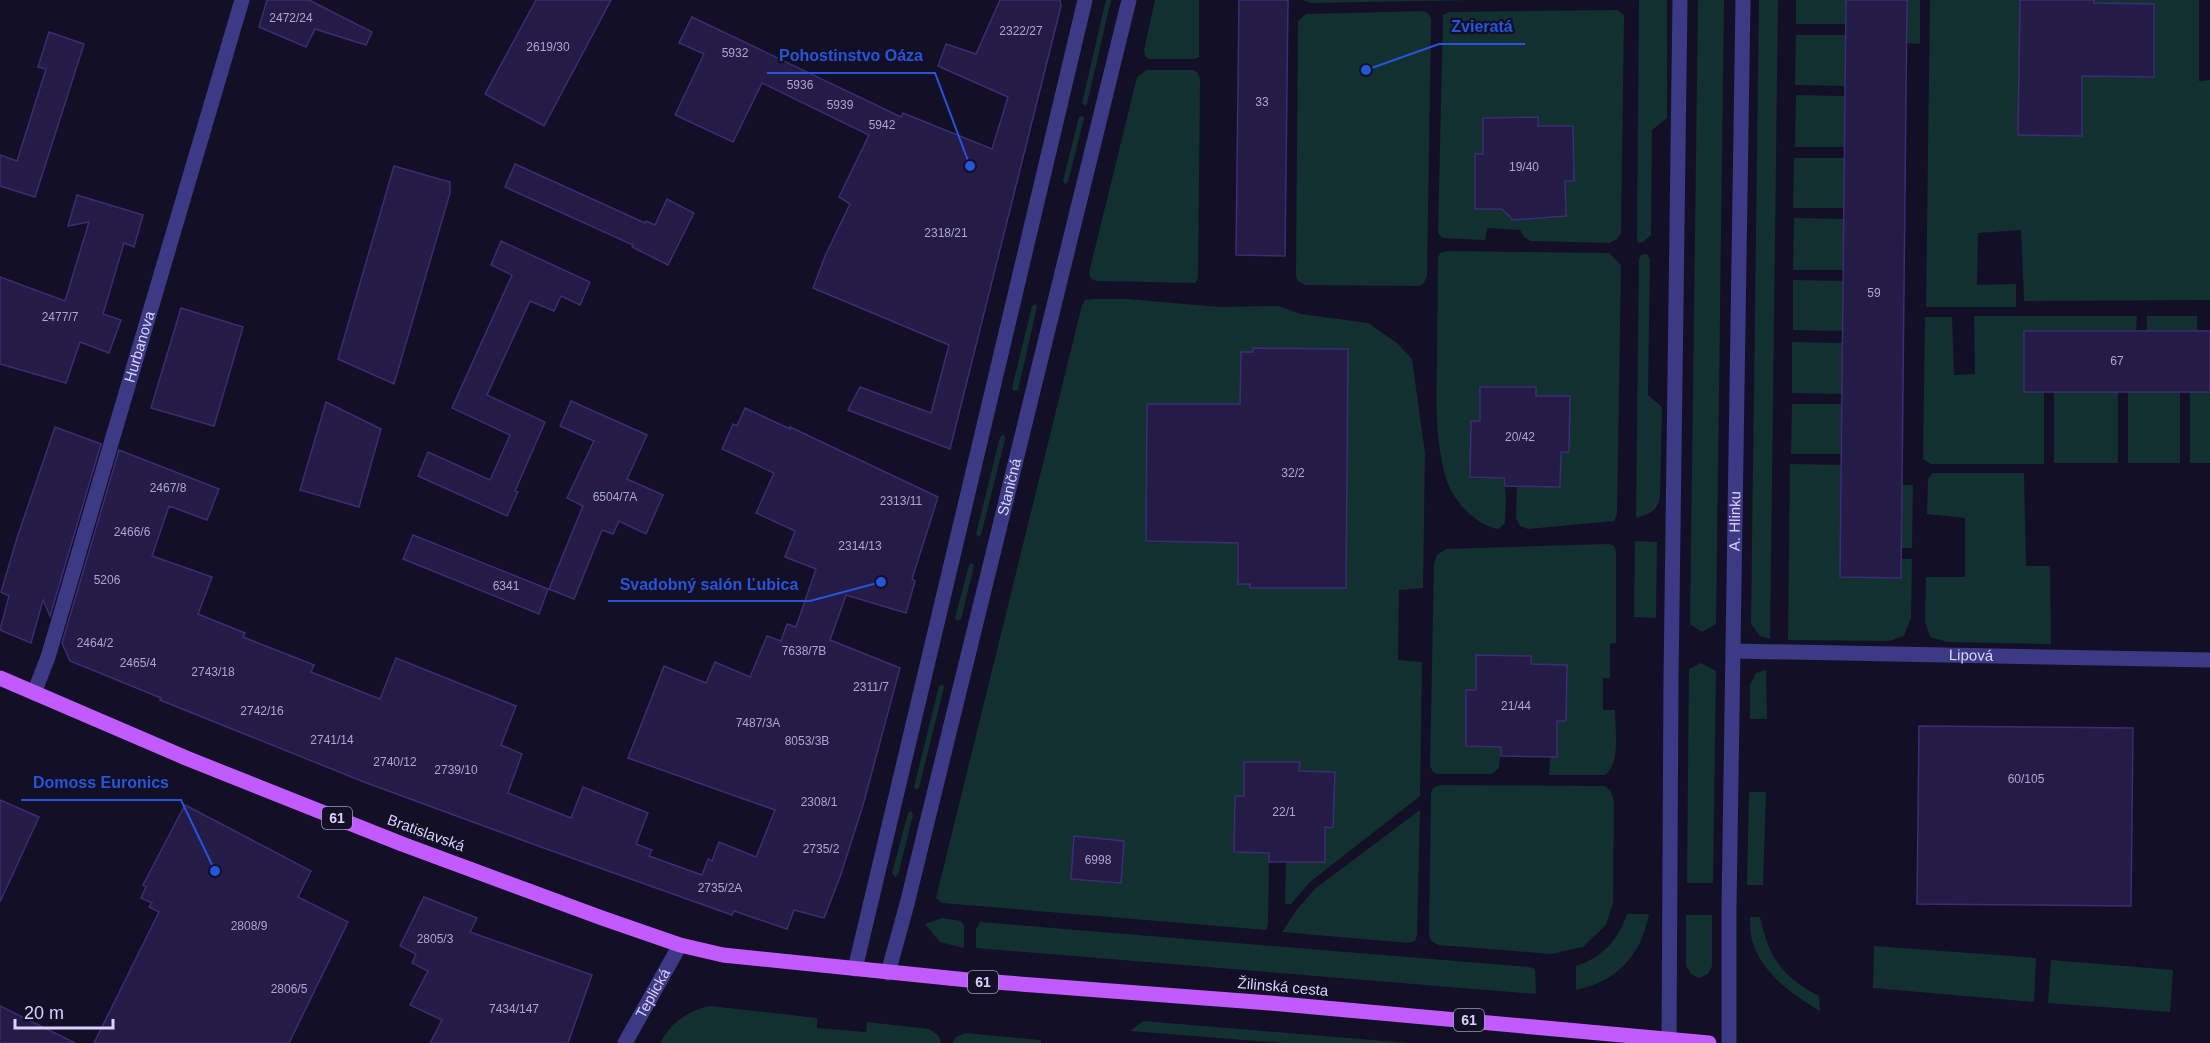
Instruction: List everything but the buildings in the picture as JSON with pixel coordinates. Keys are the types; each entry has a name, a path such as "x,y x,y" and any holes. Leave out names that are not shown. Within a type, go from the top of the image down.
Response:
{"main road":[{"name":"Bratislavská","path":"0,678 175,753 402,844 680,945 735,957 855,969"},
{"name":"Žilinská cesta","path":"855,969 1099,991 1270,1003 1708,1043"}],"street":[{"name":"Hurbanova","path":"34,693 51,646 242,0"},
{"path":"855,969 1086,0"},
{"name":"Staničná","path":"888,973 1129,0"},
{"path":"1669,1041 1671,680 1680,0"},
{"name":"A. Hlinku","path":"1729,1043 1743,0"},
{"name":"Lipová","path":"1733,651 2210,660"},
{"name":"Teplická","path":"625,1043 680,945"}],"green space":[{"path":"1106,0 1111,0 1085,106 1082,103"},
{"path":"1155,0 1199,0 1199,57 1149,59 1145,56 1144,50"},
{"path":"1303,0 1474,0 1311,3"},
{"path":"1639,0 1667,0 1667,118 1652,130 1651,235 1638,243 1637,239"},
{"path":"1698,0 1724,0 1716,624 1702,632 1690,624"},
{"path":"1759,0 1778,0 1770,639 1760,636 1751,624"},
{"path":"1796,0 1846,0 1846,24 1796,24"},
{"path":"1907,0 1920,0 1920,44 1906,43"},
{"path":"1930,0 2199,0 2199,81 2210,80 2210,300 2024,301 2021,230 1978,233 1977,285 2016,284 2016,307 1926,307"},
{"path":"1617,10 1624,15 1621,233 1617,239 1609,243 1531,241 1524,237 1520,230 1487,228 1485,240 1442,238 1438,233 1443,15 1449,12"},
{"path":"1424,11 1431,19 1427,276 1424,283 1419,286 1305,285 1298,281 1296,276 1298,21 1306,14"},
{"path":"1796,35 1846,35 1845,86 1795,85"},
{"path":"1147,70 1193,70 1200,78 1198,278 1195,283 1097,281 1091,279 1089,273 1137,77"},
{"path":"1796,95 1845,96 1844,147 1795,147"},
{"path":"1079,117 1084,118 1068,182 1065,184 1063,181"},
{"path":"1794,158 1844,158 1844,208 1793,208"},
{"path":"1794,218 1844,219 1843,270 1793,270"},
{"path":"1448,251 1609,253 1621,265 1617,514 1614,521 1528,529 1520,526 1516,518 1517,487 1560,487 1561,452 1569,452 1570,396 1536,396 1536,387 1480,387 1480,421 1471,422 1470,477 1504,478 1505,523 1498,529 1482,523 1467,512 1450,489 1440,452 1437,408 1438,258 1440,253"},
{"path":"1647,254 1650,259 1648,395 1662,407 1660,497 1652,512 1636,518 1639,259 1641,255"},
{"path":"1793,280 1843,281 1843,331 1793,330"},
{"path":"1127,299 1219,307 1279,306 1301,314 1368,323 1397,343 1412,359 1425,453 1423,588 1399,590 1398,660 1422,662 1420,796 1310,882 1291,904 1285,904 1286,862 1269,862 1266,930 942,903 936,898 1082,305 1085,300"},
{"path":"1036,304 1018,390 1014,391 1012,388 1032,306"},
{"path":"1974,316 2137,316 2136,331 2024,331 2024,392 2044,392 2044,464 1931,464 1923,459 1925,317 1952,317 1954,375 1975,374"},
{"path":"2147,316 2197,316 2197,331 2147,331"},
{"path":"1792,342 1843,343 1842,394 1792,393"},
{"path":"2054,392 2118,392 2118,463 2054,463"},
{"path":"2128,392 2180,392 2180,463 2128,463"},
{"path":"2190,392 2210,392 2210,463 2190,463"},
{"path":"1792,404 1842,404 1842,454 1791,454"},
{"path":"1004,434 1005,439 981,535 978,537 976,534 1000,437"},
{"path":"1790,464 1842,465 1840,577 1901,578 1902,559 1912,559 1911,618 1904,636 1889,641 1788,640"},
{"path":"1932,473 2024,473 2026,566 2050,566 2051,644 1947,642 1930,637 1925,621 1926,577 1965,577 1965,518 1927,514 1928,479"},
{"path":"1902,485 1913,485 1912,548 1902,548"},
{"path":"1635,541 1657,542 1656,618 1634,617"},
{"path":"1609,544 1614,546 1616,551 1616,643 1610,644 1610,678 1603,678 1603,710 1615,710 1616,745 1610,770 1605,775 1549,775 1550,757 1557,756 1557,721 1566,721 1567,665 1531,664 1531,656 1476,655 1476,690 1466,691 1466,746 1501,747 1499,768 1492,774 1437,774 1433,772 1430,766 1434,563 1437,555 1446,549"},
{"path":"972,563 974,566 961,619 957,621 955,618 969,565"},
{"path":"1701,663 1716,671 1713,883 1687,883 1689,669"},
{"path":"1766,670 1767,719 1750,719 1750,685 1756,673"},
{"path":"943,684 919,788 916,790 914,787 939,686"},
{"path":"1439,785 1605,786 1611,792 1614,801 1613,903 1606,925 1583,947 1551,954 1439,945 1432,942 1429,936 1431,793 1433,788"},
{"path":"1749,792 1766,792 1763,885 1747,885"},
{"path":"1420,810 1415,941 1409,943 1282,932 1298,908 1316,888"},
{"path":"911,811 913,815 898,875 895,877 892,873 908,813"},
{"path":"1627,914 1649,914 1640,942 1633,954 1615,973 1604,980 1576,990 1576,966 1594,958 1608,946 1619,932"},
{"path":"1686,915 1712,915 1712,966 1708,974 1699,978 1691,974 1686,966"},
{"path":"1750,917 1760,917 1768,944 1779,965 1795,981 1819,996 1820,1011 1799,998 1770,973 1756,952 1750,931"},
{"path":"942,918 961,921 964,926 964,948 940,942 925,924"},
{"path":"980,922 1529,967 1535,969 1536,994 976,948 976,929"},
{"path":"1874,946 2036,958 2034,1002 1873,988"},
{"path":"2051,960 2173,970 2170,1012 2048,1003"},
{"path":"710,1006 817,1018 817,1028 866,1032 867,1022 929,1029 938,1035 941,1043 660,1043 669,1029 680,1019"},
{"path":"1143,1021 1409,1043 1283,1043 1130,1031"},
{"path":"965,1033 1041,1040 1041,1043 952,1043 956,1037"}],"place":[{"name":"Zvieratá","path":"1366,70"},
{"name":"Pohostinstvo Oáza","path":"970,166"},
{"name":"Svadobný salón Ľubica","path":"881,582"},
{"name":"Domoss Euronics","path":"215,871"}]}
